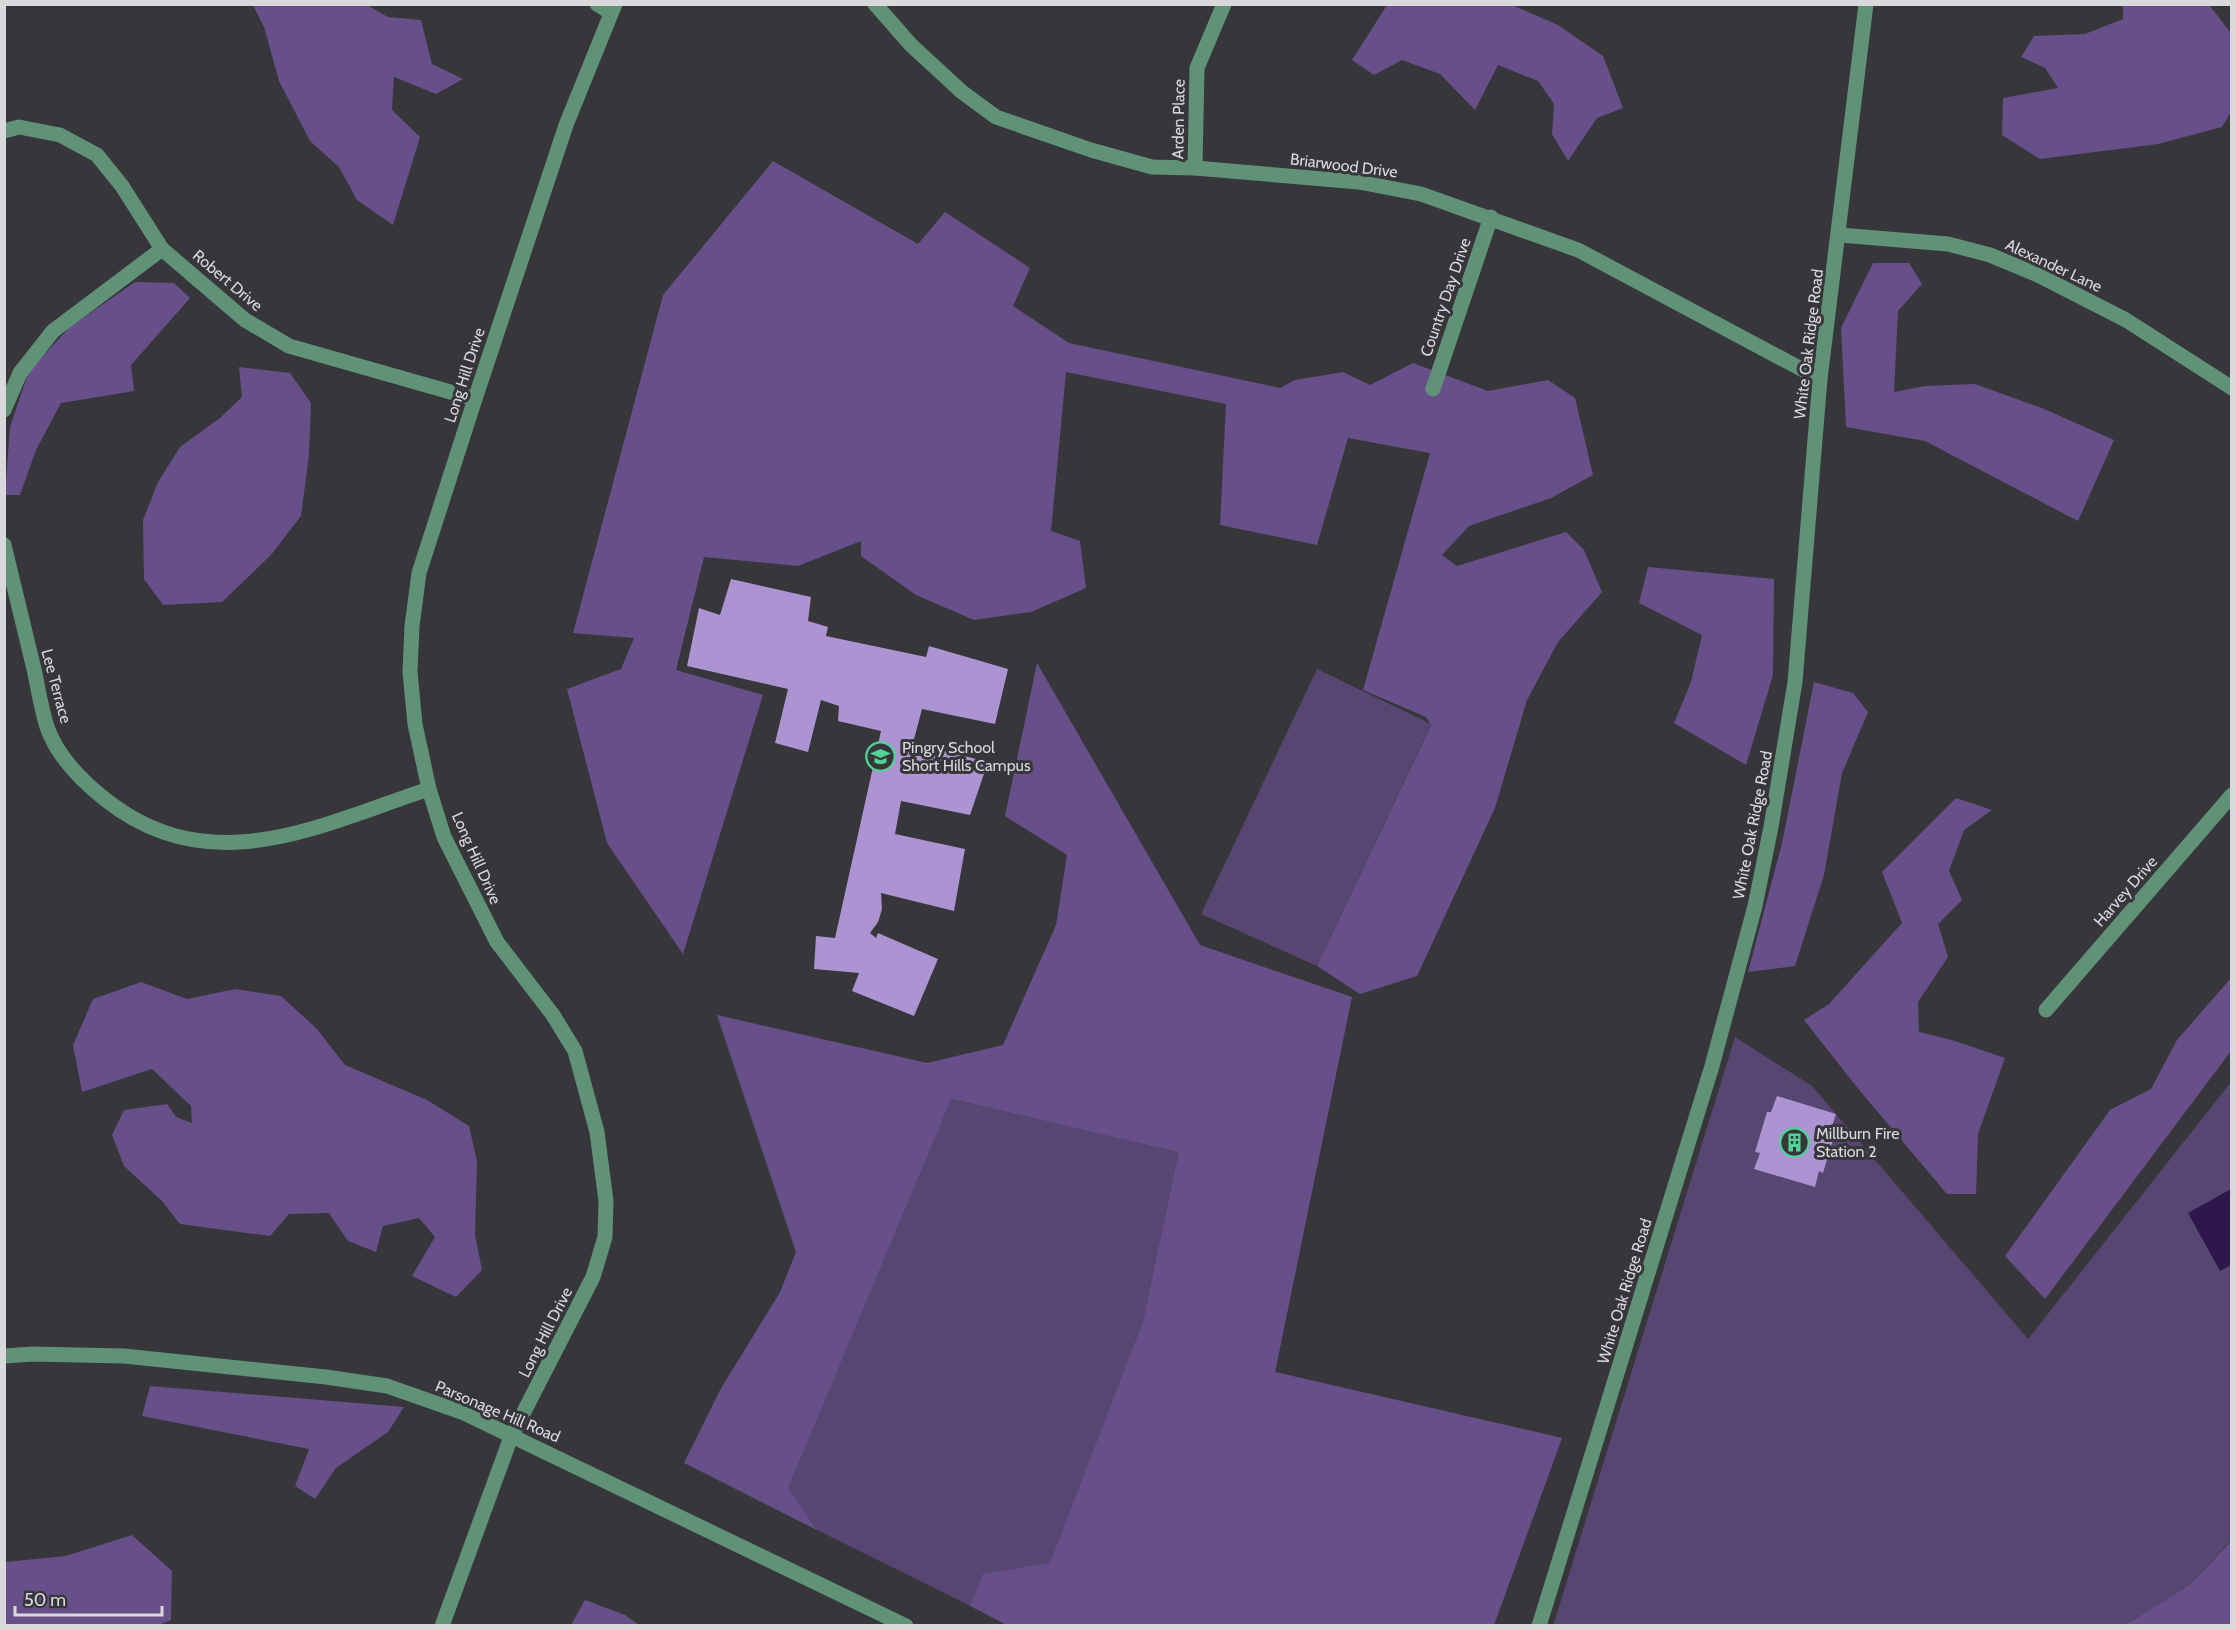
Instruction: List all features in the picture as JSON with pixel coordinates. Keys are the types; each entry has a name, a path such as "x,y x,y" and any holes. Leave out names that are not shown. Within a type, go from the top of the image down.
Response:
{"street":[{"path":"597,4 613,9"},
{"name":"Briarwood Drive","path":"875,4 911,45 962,92 996,117 1091,150 1152,167 1195,168 1359,182 1421,194 1491,217 1578,250 1820,379"},
{"name":"Arden Place","path":"1195,168 1197,68 1224,4"},
{"name":"White Oak Ridge Road","path":"1539,1626 1712,1066 1755,906 1783,765 1795,682 1820,379 1840,235 1866,4"},
{"name":"Long Hill Drive","path":"442,1626 511,1437 593,1277 605,1237 606,1201 597,1132 575,1051 553,1015 497,942 444,837 429,789 415,724 410,672 411,626 419,573 475,399 566,125 613,9"},
{"name":"Robert Drive","path":"4,130 19,127 60,135 98,155 122,186 162,249 245,320 289,346 475,399"},
{"name":"Country Day Drive","path":"1433,389 1491,217"},
{"name":"Alexander Lane","path":"1840,235 1948,244 1990,255 2037,275 2126,320 2232,388"},
{"path":"4,410 20,373 53,331 162,249"},
{"name":"Lee Terrace","path":"4,545 47,727 63,755 83,780 116,808 134,819 164,832 195,841 237,844 259,842 288,836 429,789"},
{"name":"Harvey Drive","path":"2046,1010 2232,795"},
{"name":"Parsonage Hill Road","path":"4,1356 33,1354 124,1356 377,1385 464,1413 511,1437 573,1463 906,1626"}],"shaded area":[{"path":"2123,4 2209,5 2231,33 2231,112 2222,127 2158,144 2040,159 2002,135 2003,98 2058,88 2045,68 2021,57 2034,36 2085,34 2123,19"},
{"path":"253,5 367,5 388,17 421,20 432,64 463,79 436,94 394,77 392,110 420,137 393,225 357,200 339,167 310,141 279,81 264,27"},
{"path":"1387,5 1512,5 1558,25 1603,56 1623,108 1597,118 1568,161 1552,134 1554,104 1538,81 1498,65 1475,110 1440,74 1402,60 1374,75 1352,60"},
{"path":"773,161 918,244 945,212 1030,268 1013,306 1069,343 1280,388 1295,380 1343,372 1370,385 1413,363 1488,391 1548,380 1575,398 1593,475 1551,498 1469,526 1442,555 1457,566 1566,532 1584,550 1602,592 1558,642 1527,700 1495,808 1417,976 1360,994 1317,966 1431,725 1426,717 1363,690 1430,453 1348,438 1317,545 1220,525 1226,404 1066,372 1051,531 1080,541 1086,588 1031,612 974,620 916,595 861,556 861,541 798,566 704,557 676,670 763,695 683,954 607,843 567,689 621,669 634,638 573,633 663,295"},
{"path":"1873,263 1909,263 1922,284 1898,311 1894,392 1925,386 1975,384 2042,408 2114,440 2078,521 1925,441 1846,427 1841,328"},
{"path":"135,282 174,283 190,298 131,365 134,391 61,403 36,450 20,495 5,495 10,427 29,371 70,327"},
{"path":"239,367 290,373 311,403 309,455 301,516 271,555 222,602 163,605 144,579 143,520 158,482 180,447 220,418 242,397"},
{"path":"1648,567 1774,579 1773,675 1746,765 1674,723 1691,682 1702,635 1639,603"},
{"path":"1037,663 1200,945 1352,997 1275,1372 1562,1438 1494,1625 1009,1626 970,1606 983,1574 1050,1563 1143,1322 1179,1152 951,1099 788,1488 817,1530 684,1463 720,1390 780,1292 796,1252 717,1015 927,1063 1003,1045 1056,925 1067,855 1005,816"},
{"path":"1317,669 1431,724 1317,966 1201,914"},
{"path":"1814,682 1853,693 1868,712 1842,773 1824,875 1795,966 1748,972 1782,843"},
{"path":"1956,798 1992,810 1964,830 1949,871 1962,900 1938,924 1948,957 1918,1002 1919,1032 1952,1040 2005,1058 1978,1134 1976,1194 1947,1194 1860,1091 1804,1020 1829,1004 1902,923 1882,872"},
{"path":"2231,978 2231,1051 2045,1299 2005,1256 2110,1110 2151,1089 2177,1040"},
{"path":"141,982 187,999 235,989 281,996 317,1029 345,1065 427,1100 469,1126 477,1161 475,1235 482,1270 456,1297 412,1276 435,1237 419,1218 383,1226 376,1252 348,1241 329,1213 289,1214 270,1236 180,1224 162,1201 124,1166 112,1135 124,1110 167,1104 176,1117 192,1123 191,1106 152,1069 82,1092 73,1045 93,999"},
{"path":"1735,1037 1812,1086 2028,1339 2231,1082 2231,1540 2191,1584 2125,1625 1553,1626"},
{"path":"950,1099 1179,1151 1325,1126 1275,1372 1562,1438 1494,1625 1009,1625 817,1530 787,1488"},
{"path":"2231,1189 2231,1265 2220,1271 2188,1213"},
{"path":"150,1386 404,1407 388,1432 336,1468 315,1499 295,1486 309,1449 142,1416"},
{"path":"132,1535 172,1571 171,1620 156,1626 5,1625 5,1562 66,1556"},
{"path":"2231,1541 2231,1625 2125,1625 2191,1584"},
{"path":"585,1600 625,1615 639,1625 571,1625"}],"building":[{"path":"731,579 811,597 808,621 828,627 826,636 926,657 929,646 1008,669 995,724 922,709 913,743 988,762 970,815 901,801 895,834 965,849 954,911 881,893 882,909 878,922 870,933 876,938 878,933 938,959 914,1016 852,991 859,973 814,969 816,936 835,938 881,731 838,721 839,706 821,700 808,752 775,743 788,689 687,666 699,608 720,615"},
{"name":"Millburn Fire Station 2","path":"1777,1096 1836,1114 1830,1132 1835,1133 1823,1173 1819,1171 1815,1187 1754,1169 1760,1153 1755,1152 1767,1112 1771,1112"}],"place":[{"name":"Pingry School Short Hills Campus","path":"881,756"},
{"name":"Millburn Fire Station 2","path":"1795,1142"}]}
